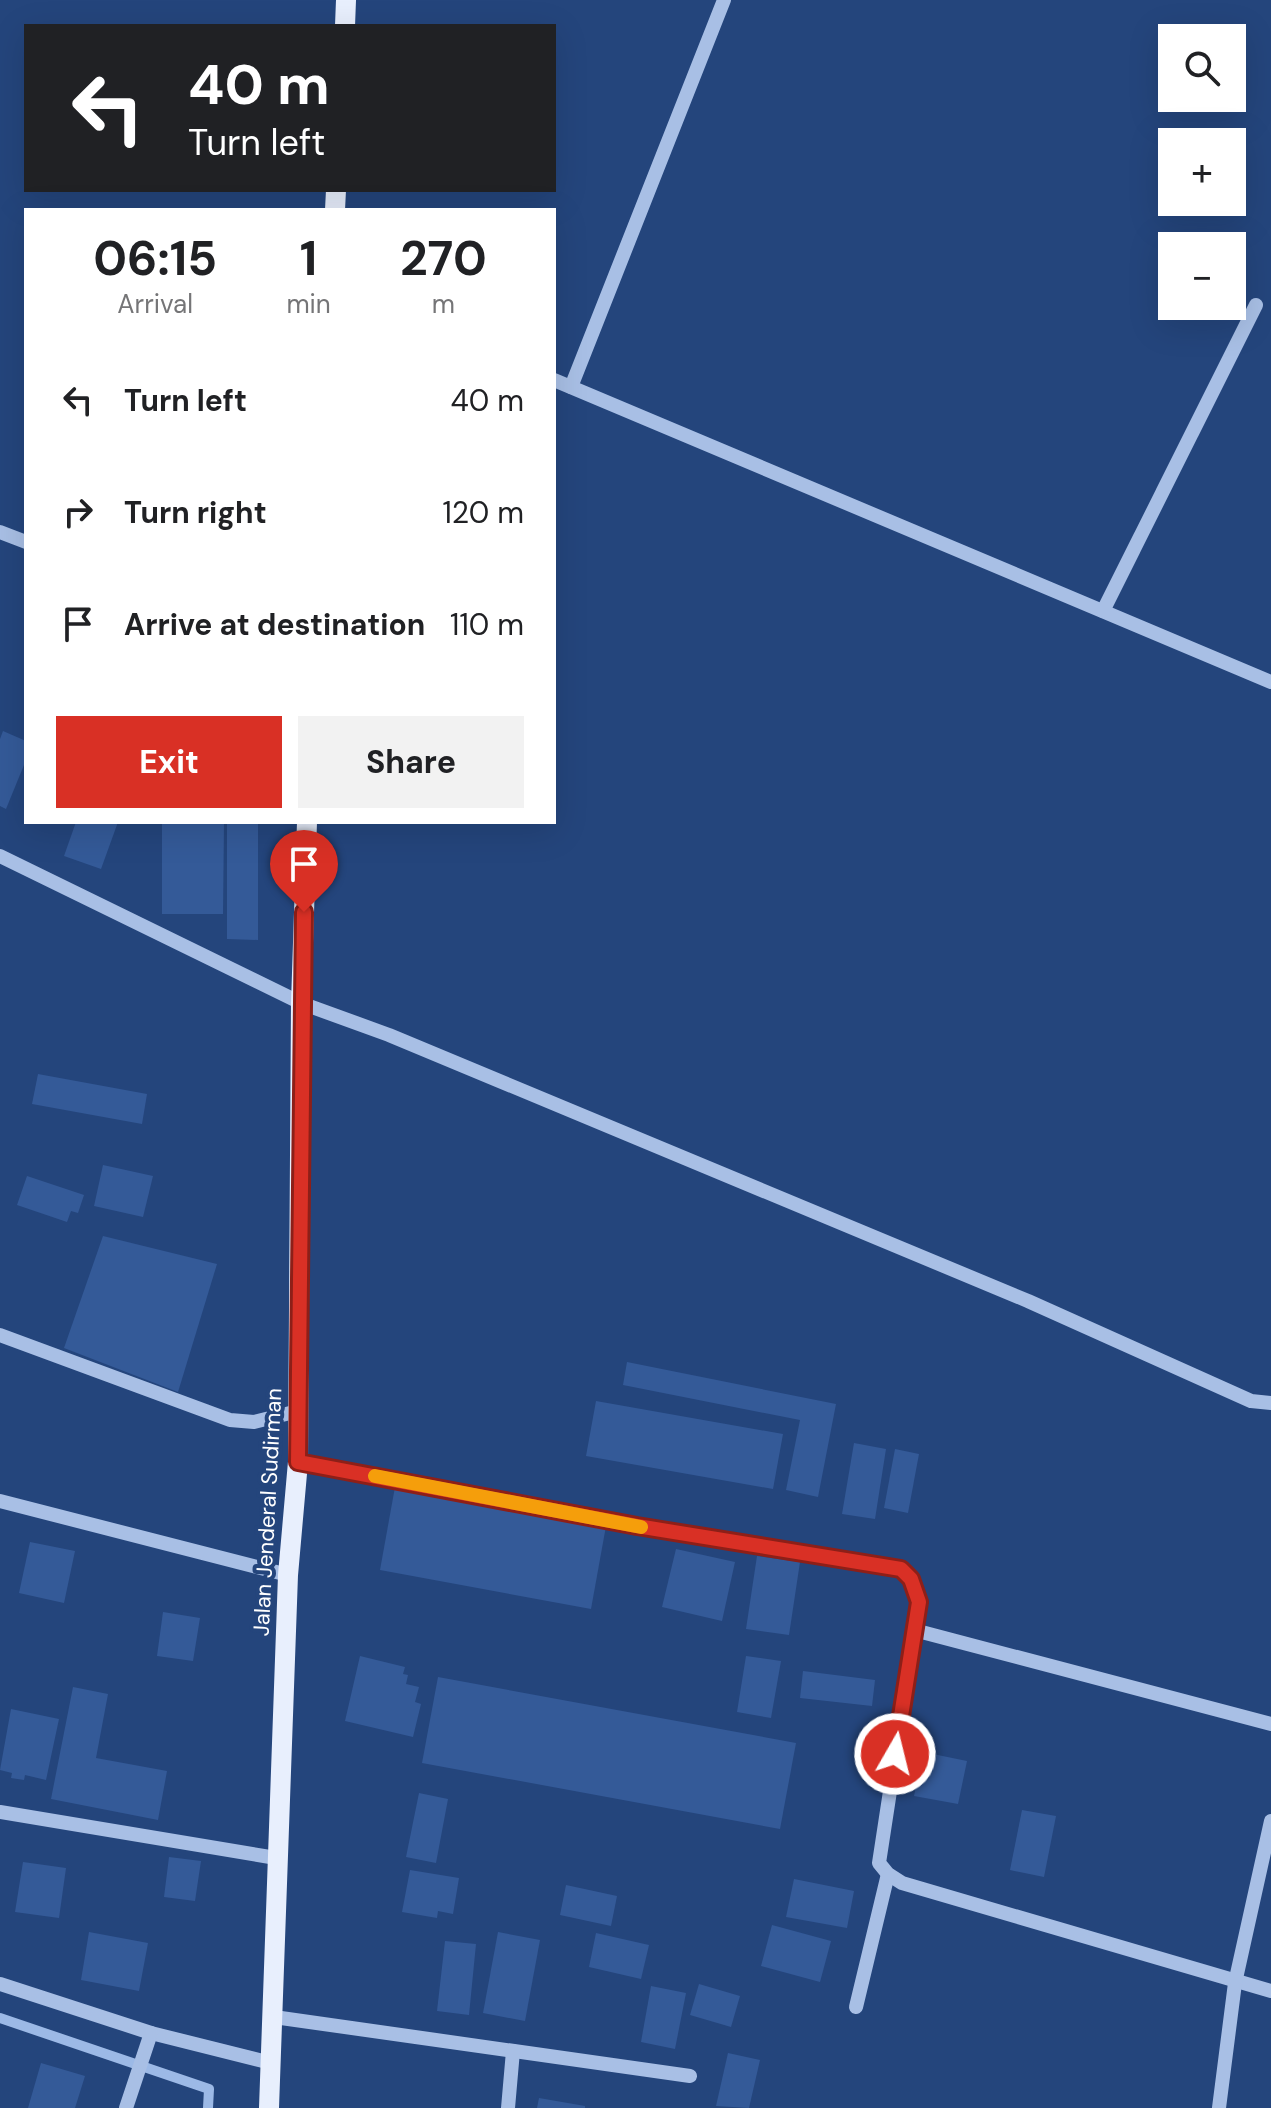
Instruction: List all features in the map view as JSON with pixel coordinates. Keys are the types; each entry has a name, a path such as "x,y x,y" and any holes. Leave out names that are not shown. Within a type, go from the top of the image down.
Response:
{"main road":[{"path":"345,24 346,0"},
{"name":"Jalan Jenderal Sudirman","path":"269,2108 288,1575 298,1462 301,1003 307,824"}],"street":[{"path":"571,387 724,0"},
{"path":"1103,611 1256,305"},
{"path":"556,381 1271,682"},
{"path":"0,532 24,541"},
{"path":"0,856 301,1003 389,1035 1013,1295 1251,1401 1271,1403"},
{"path":"0,1335 230,1420 254,1422 298,1411"},
{"path":"298,1462 637,1526 901,1569 911,1579 919,1602 879,1863 888,1874 902,1883 1235,1983 1271,1991"},
{"path":"0,1501 288,1575"},
{"path":"914,1630 1271,1724"},
{"path":"0,1812 276,1858"},
{"path":"1219,2108 1235,1983 1271,1821"},
{"path":"856,2007 888,1874"},
{"path":"0,1984 151,2033 271,2063"},
{"path":"274,2017 690,2076"},
{"path":"127,2103 151,2033"},
{"path":"508,2108 513,2051"}],"building":[{"path":"3,731 24,740 24,765 6,809 0,806 0,739"},
{"path":"75,824 117,824 101,869 64,856"},
{"path":"162,824 224,824 223,914 162,914"},
{"path":"227,824 258,824 258,940 227,939"},
{"path":"38,1074 147,1094 142,1124 32,1104"},
{"path":"103,1165 153,1176 143,1217 94,1206"},
{"path":"27,1176 84,1195 78,1213 71,1211 67,1222 17,1205"},
{"path":"103,1236 217,1264 178,1392 64,1348"},
{"path":"627,1362 836,1404 818,1497 786,1490 800,1420 623,1385"},
{"path":"596,1401 783,1434 773,1489 586,1456"},
{"path":"854,1443 886,1449 875,1519 842,1514"},
{"path":"895,1449 919,1454 908,1513 884,1508"},
{"path":"395,1487 606,1526 591,1609 380,1570"},
{"path":"30,1542 75,1551 64,1603 19,1593"},
{"path":"676,1549 735,1562 722,1621 662,1607"},
{"path":"757,1556 800,1562 789,1635 746,1629"},
{"path":"163,1612 200,1618 193,1661 157,1656"},
{"path":"360,1656 405,1667 403,1674 408,1675 406,1684 419,1687 415,1702 421,1704 413,1737 345,1721"},
{"path":"746,1656 781,1661 771,1718 737,1712"},
{"path":"803,1671 875,1680 872,1706 800,1698"},
{"path":"438,1677 796,1743 780,1829 422,1763"},
{"path":"73,1687 108,1694 96,1758 167,1771 158,1820 51,1799"},
{"path":"11,1709 59,1719 46,1780 25,1775 24,1780 11,1778 12,1773 0,1770"},
{"path":"923,1752 967,1761 958,1804 914,1796"},
{"path":"419,1793 448,1799 436,1863 406,1857"},
{"path":"1022,1810 1056,1816 1044,1877 1010,1870"},
{"path":"169,1857 201,1861 195,1901 164,1897"},
{"path":"23,1862 66,1868 59,1918 15,1912"},
{"path":"410,1870 459,1878 453,1914 438,1911 437,1918 402,1912"},
{"path":"794,1879 854,1891 847,1928 786,1917"},
{"path":"566,1885 617,1896 611,1926 560,1915"},
{"path":"772,1925 831,1941 820,1982 761,1966"},
{"path":"89,1932 148,1943 139,1991 81,1980"},
{"path":"498,1932 540,1940 525,2021 483,2013"},
{"path":"596,1933 649,1945 641,1979 589,1967"},
{"path":"445,1941 476,1944 469,2015 437,2011"},
{"path":"699,1984 740,1996 731,2027 690,2015"},
{"path":"651,1986 686,1993 675,2049 641,2042"},
{"path":"728,2053 760,2060 749,2108 716,2106"},
{"path":"41,2063 85,2076 75,2108 28,2108"},
{"path":"539,2098 585,2106 585,2108 537,2108"}],"waterway":[{"path":"0,2018 209,2089 208,2108"}],"slow traffic":[{"path":"375,1476 641,1527"}],"route":[{"path":"304,912 298,1462 637,1526 901,1569 911,1579 919,1602 895,1754"}]}
